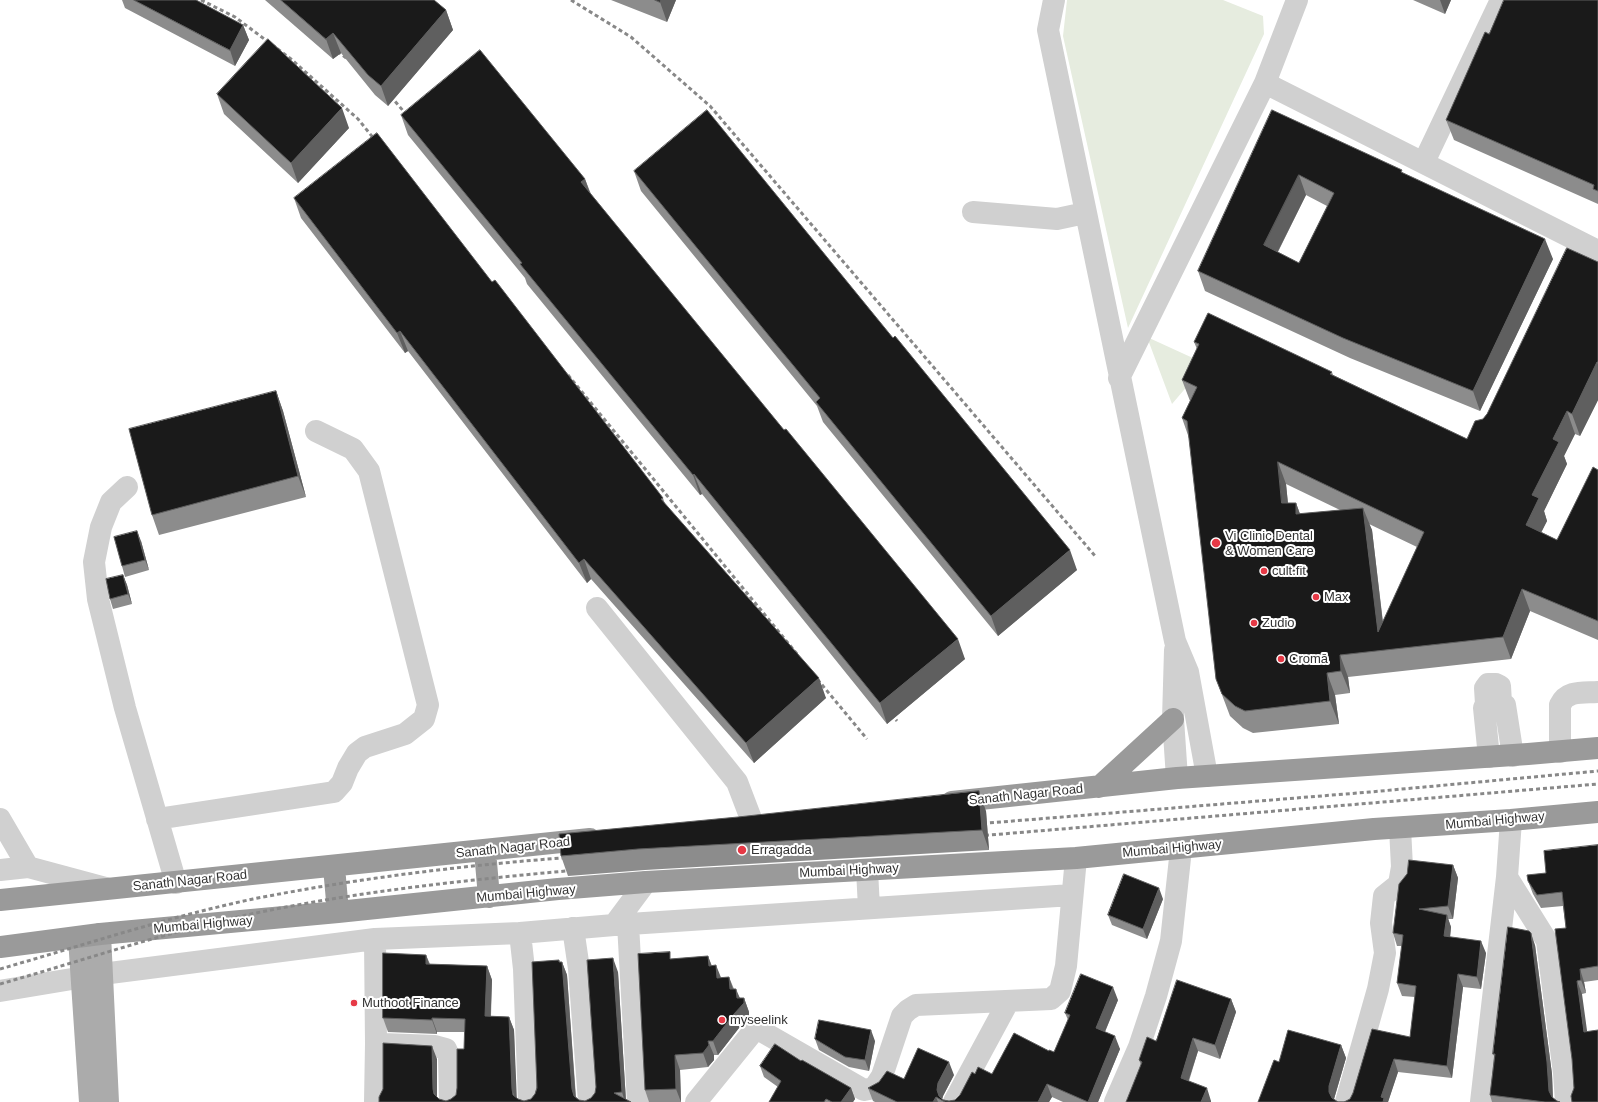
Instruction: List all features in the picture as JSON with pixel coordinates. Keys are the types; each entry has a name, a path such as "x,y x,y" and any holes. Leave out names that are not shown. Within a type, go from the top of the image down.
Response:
{"highway":[{"path":"1099,787 1173,719"},
{"path":"1177,778 1513,756 1598,748"},
{"name":"Sanath Nagar Road","path":"932,805 1177,778"},
{"name":"Mumbai Highway","path":"0,948 90,936 558,889 646,882 1076,858 1400,828 1598,812"},
{"name":"Sanath Nagar Road","path":"0,900 111,890 612,837"},
{"path":"485,851 489,897"},
{"path":"334,867 338,912"}],"main road":[{"path":"90,936 92,975 90,1102"},
{"path":"92,975 108,1102"}],"street":[{"path":"1054,0 1048,30 1119,378 1175,641 1188,672 1207,776"},
{"path":"1424,162 1501,0"},
{"path":"1119,378 1265,83 1292,2"},
{"path":"1265,83 1424,162 1564,249 1567,254 1567,258"},
{"path":"973,212 1058,219 1085,213"},
{"path":"1532,228 1598,250"},
{"path":"157,819 334,792 342,783 348,768 357,753 365,747 406,734 424,719 428,705 368,471 353,449 316,431"},
{"path":"127,487 112,502 102,527 94,562 97,592 125,708 176,883"},
{"path":"597,608 737,782 753,824"},
{"path":"1175,641 1173,719 1177,778"},
{"path":"1560,752 1560,705 1563,699 1567,695 1574,693 1598,692"},
{"path":"1489,757 1484,708 1494,703 1505,705 1513,756"},
{"path":"0,818 28,867"},
{"path":"1480,1102 1507,877 1512,820"},
{"path":"1346,1102 1378,989 1385,953 1381,923 1384,896 1388,891 1399,884 1402,867 1400,828"},
{"path":"1115,1102 1139,1047 1156,996 1171,941 1181,849"},
{"path":"696,1102 756,1028 864,1090 874,1088 882,1076 902,1016 916,1005 1051,999 1060,991 1066,966 1076,858"},
{"path":"0,870 28,867 111,890"},
{"path":"867,870 869,908"},
{"path":"1507,877 1547,941 1564,1074 1566,1102"},
{"path":"638,1102 621,924 646,882"},
{"path":"0,991 92,975 375,939 520,933 621,924 1072,895"},
{"path":"573,928 579,969 589,1102"},
{"path":"520,933 524,969 529,1102"},
{"path":"374,1102 376,1044 375,939"},
{"path":"954,1102 1008,1002"},
{"path":"376,1044 435,1046 446,1049 449,1056 450,1102"}],"shaded area":[{"path":"1067,0 1223,0 1263,16 1264,34 1128,328 1063,36"},
{"path":"1147,337 1206,364 1172,404"}],"building":[{"path":"134,0 196,0 243,25 230,50"},
{"path":"281,0 434,0 446,10 381,86 368,75 333,33 326,39"},
{"path":"1504,0 1598,0 1598,191 1593,189 1594,185 1446,120 1485,32 1489,34"},
{"path":"268,39 342,108 291,163 217,94"},
{"path":"480,50 585,179 581,182 784,430 786,429 958,639 880,703 694,474 693,475 520,264 522,263 401,115"},
{"path":"707,110 893,338 895,336 1070,550 991,616 816,402 820,398 634,171"},
{"path":"1272,110 1402,170 1401,172 1545,239 1473,391 1343,338 1198,271","holes":["1299,175 1334,193 1299,263 1264,245"]},
{"path":"377,133 492,282 495,280 663,498 661,499 819,678 746,743 584,559 579,563 400,331 397,333 294,198"},
{"path":"1567,248 1598,262 1598,362 1572,414 1567,411 1553,439 1559,442 1532,495 1539,498 1526,525 1557,540 1593,467 1598,470 1598,621 1522,589 1503,637 1340,655 1341,671 1327,673 1330,701 1245,711 1235,706 1222,694 1216,679 1187,421 1182,418 1197,387 1182,380 1199,344 1194,342 1208,313 1332,372 1330,374 1467,439 1475,421 1483,419 1487,414","holes":["1278,462 1424,532 1378,632 1363,508 1296,514 1296,503 1282,503"]},
{"path":"276,391 298,476 152,515 129,429"},
{"path":"137,531 145,560 122,566 114,537"},
{"path":"123,575 128,594 110,599 106,579"},
{"path":"979,791 982,830 638,849 561,856 559,834 738,817"},
{"path":"1598,845 1598,966 1580,969 1581,980 1577,981 1584,1032 1598,1030 1598,1102 1572,1102 1571,1096 1574,1088 1572,1059 1555,929 1566,928 1562,892 1537,895 1528,881 1527,875 1546,873 1544,851"},
{"path":"1409,860 1453,865 1448,906 1419,909 1447,915 1444,936 1481,941 1477,977 1458,974 1447,1066 1394,1059 1381,1097 1384,1098 1383,1102 1344,1102 1350,1099 1353,1093 1372,1029 1410,1037 1416,986 1397,983 1403,935 1393,933 1399,884 1407,874"},
{"path":"1124,874 1159,888 1143,929 1108,915"},
{"path":"1508,927 1529,931 1531,933 1547,1062 1549,1091 1552,1097 1560,1102 1545,1102 1490,1095 1495,1054 1493,1054"},
{"path":"670,952 670,959 708,956 709,966 716,965 717,978 729,977 730,989 736,989 737,998 744,998 744,1003 713,1041 708,1041 709,1045 703,1053 675,1055 676,1089 645,1090 638,954"},
{"path":"383,953 426,955 426,964 487,966 485,1016 509,1017 513,1095 524,1101 531,1099 537,1088 532,962 559,960 559,962 562,962 572,1089 574,1096 579,1100 585,1101 591,1098 595,1093 596,1087 587,960 613,958 622,1092 614,1093 631,1102 379,1102 379,1097 383,1089 383,1043 432,1046 434,1094 439,1099 446,1101 456,1095 457,1049 464,1049 465,1019 432,1018 432,1020 383,1018"},
{"path":"1081,974 1113,987 1096,1028 1115,1036 1088,1102 1047,1084 1038,1102 945,1102 936,1097 933,1102 897,1102 868,1088 879,1082 887,1071 904,1079 918,1048 949,1062 938,1083 937,1090 939,1096 943,1100 949,1101 955,1100 960,1095 972,1072 975,1074 978,1067 992,1074 1014,1033 1049,1051 1054,1052 1070,1015 1065,1013"},
{"path":"1177,980 1231,999 1215,1045 1193,1038 1181,1078 1207,1088 1201,1102 1126,1102 1142,1062 1139,1060 1147,1037 1156,1041"},
{"path":"819,1020 871,1030 865,1060 845,1057 815,1039"},
{"path":"1288,1030 1341,1045 1329,1086 1329,1092 1332,1098 1338,1102 1258,1102 1274,1060 1279,1062"},
{"path":"775,1044 801,1061 802,1060 851,1088 841,1102 832,1102 826,1099 824,1102 769,1102 781,1081 760,1066"}],"railway":[{"path":"201,0 235,17 291,59 358,119 379,145"},
{"path":"571,0 631,37 710,106 1096,557"},
{"path":"332,47 354,64"},
{"path":"386,91 412,121"},
{"path":"568,375 797,654"},
{"path":"813,674 867,739"},
{"path":"887,709 897,721"},
{"path":"976,824 1370,792 1598,771"},
{"path":"978,836 1598,784"},
{"path":"0,969 189,914 293,891 413,873 574,857"},
{"path":"0,984 181,931 242,916 325,900 409,888 577,870"}],"place":[{"name":"Vi Clinic Dental & Women Care","path":"1216,543"},
{"name":"cult.fit","path":"1264,571"},
{"name":"Max","path":"1316,597"},
{"name":"Zudio","path":"1254,623"},
{"name":"Cromā","path":"1281,659"},
{"name":"Erragadda","path":"742,850"},
{"name":"Muthoot Finance","path":"354,1003"},
{"name":"myseelink","path":"722,1020"}]}
